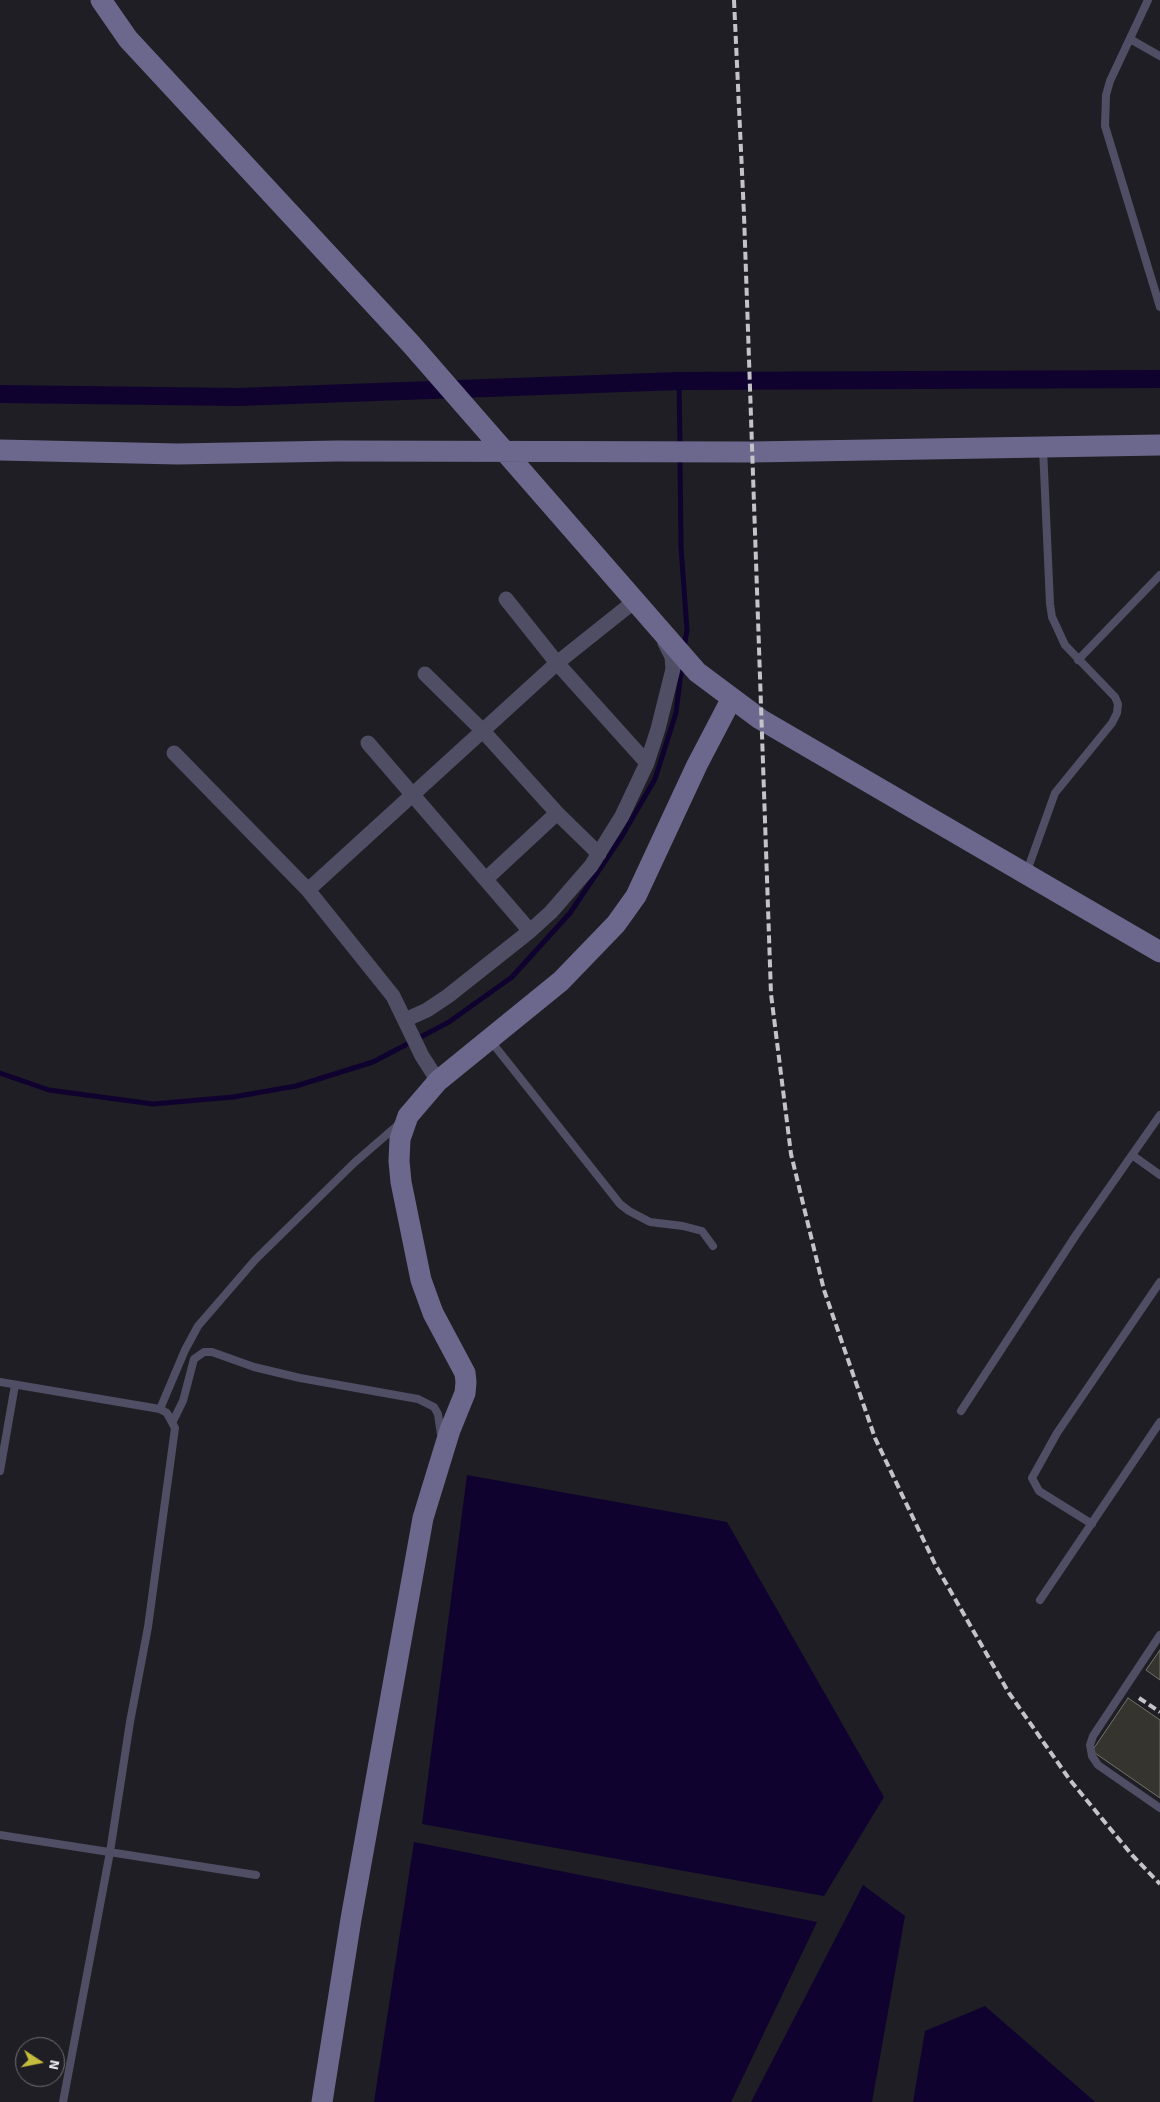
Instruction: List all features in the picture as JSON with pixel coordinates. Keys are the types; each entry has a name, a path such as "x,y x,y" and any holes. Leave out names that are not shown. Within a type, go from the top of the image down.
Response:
{"main road":[{"path":"101,0 128,39 411,344 697,672 760,719 1160,952"},
{"path":"0,450 178,454 506,451 713,452 1160,444"},
{"path":"322,2102 351,1919 423,1518 443,1452 465,1393 466,1382 466,1373 433,1313 421,1280 412,1246 398,1161 400,1139 408,1116 438,1081 561,981 616,924 636,896 697,765 732,698"}],"street":[{"path":"506,599 557,663 647,763"},
{"path":"308,890 557,663 636,600"},
{"path":"408,1025 530,931 566,896 599,854 622,816 647,763 658,729 673,669 672,657 655,625"},
{"path":"424,674 483,731 557,813 599,854"},
{"path":"368,743 530,931"},
{"path":"174,752 308,890 393,996 422,1056 438,1081"},
{"path":"486,879 557,813"}],"lane":[{"path":"1148,0 1106,95 1105,126 1160,307"},
{"path":"1130,39 1160,56"},
{"path":"1027,873 1055,793 1117,713 1115,697 1065,645 1059,633 1050,604 1043,446"},
{"path":"1078,660 1160,575"},
{"path":"489,1039 620,1204 628,1211 650,1222 683,1226 702,1231 713,1246"},
{"path":"961,1411 1160,1115"},
{"path":"160,1409 184,1350 198,1326 255,1260 354,1163 408,1116"},
{"path":"1132,1155 1160,1175"},
{"path":"1092,1524 1039,1491 1032,1478 1057,1433 1160,1282"},
{"path":"63,2102 110,1852 130,1722 148,1627 174,1440 173,1421 183,1401 194,1360 204,1352 212,1352 254,1367 300,1378 403,1395 427,1402 438,1414 443,1452"},
{"path":"0,1382 160,1409 167,1412 173,1421"},
{"path":"0,1471 15,1385"},
{"path":"1040,1600 1160,1422"},
{"path":"1160,1635 1092,1736 1090,1745 1092,1756 1098,1765 1160,1808"},
{"path":"0,1836 256,1875"}],"shaded area":[{"path":"467,1475 727,1522 884,1797 824,1896 422,1824"},
{"path":"414,1842 817,1922 731,2102 374,2102"},
{"path":"863,1885 905,1916 872,2102 751,2102"},
{"path":"985,2006 1095,2102 913,2102 925,2031"}],"building":[{"path":"1160,1650 1160,1680 1146,1670"},
{"path":"1128,1698 1160,1720 1160,1798 1092,1751"}],"waterway":[{"path":"0,394 238,397 679,381 1160,379"},
{"path":"679,381 680,446"},
{"path":"680,457 681,547 687,630 684,648"},
{"path":"0,1073 49,1090 153,1104 233,1097 296,1086 373,1062 449,1022 512,977 570,913 622,836 655,779 676,713 682,664"}],"railway":[{"path":"734,0 744,215 771,994 791,1154 824,1290 875,1438 935,1564 1009,1693 1070,1780 1132,1855 1160,1884"},
{"path":"1139,1698 1160,1712"}]}
